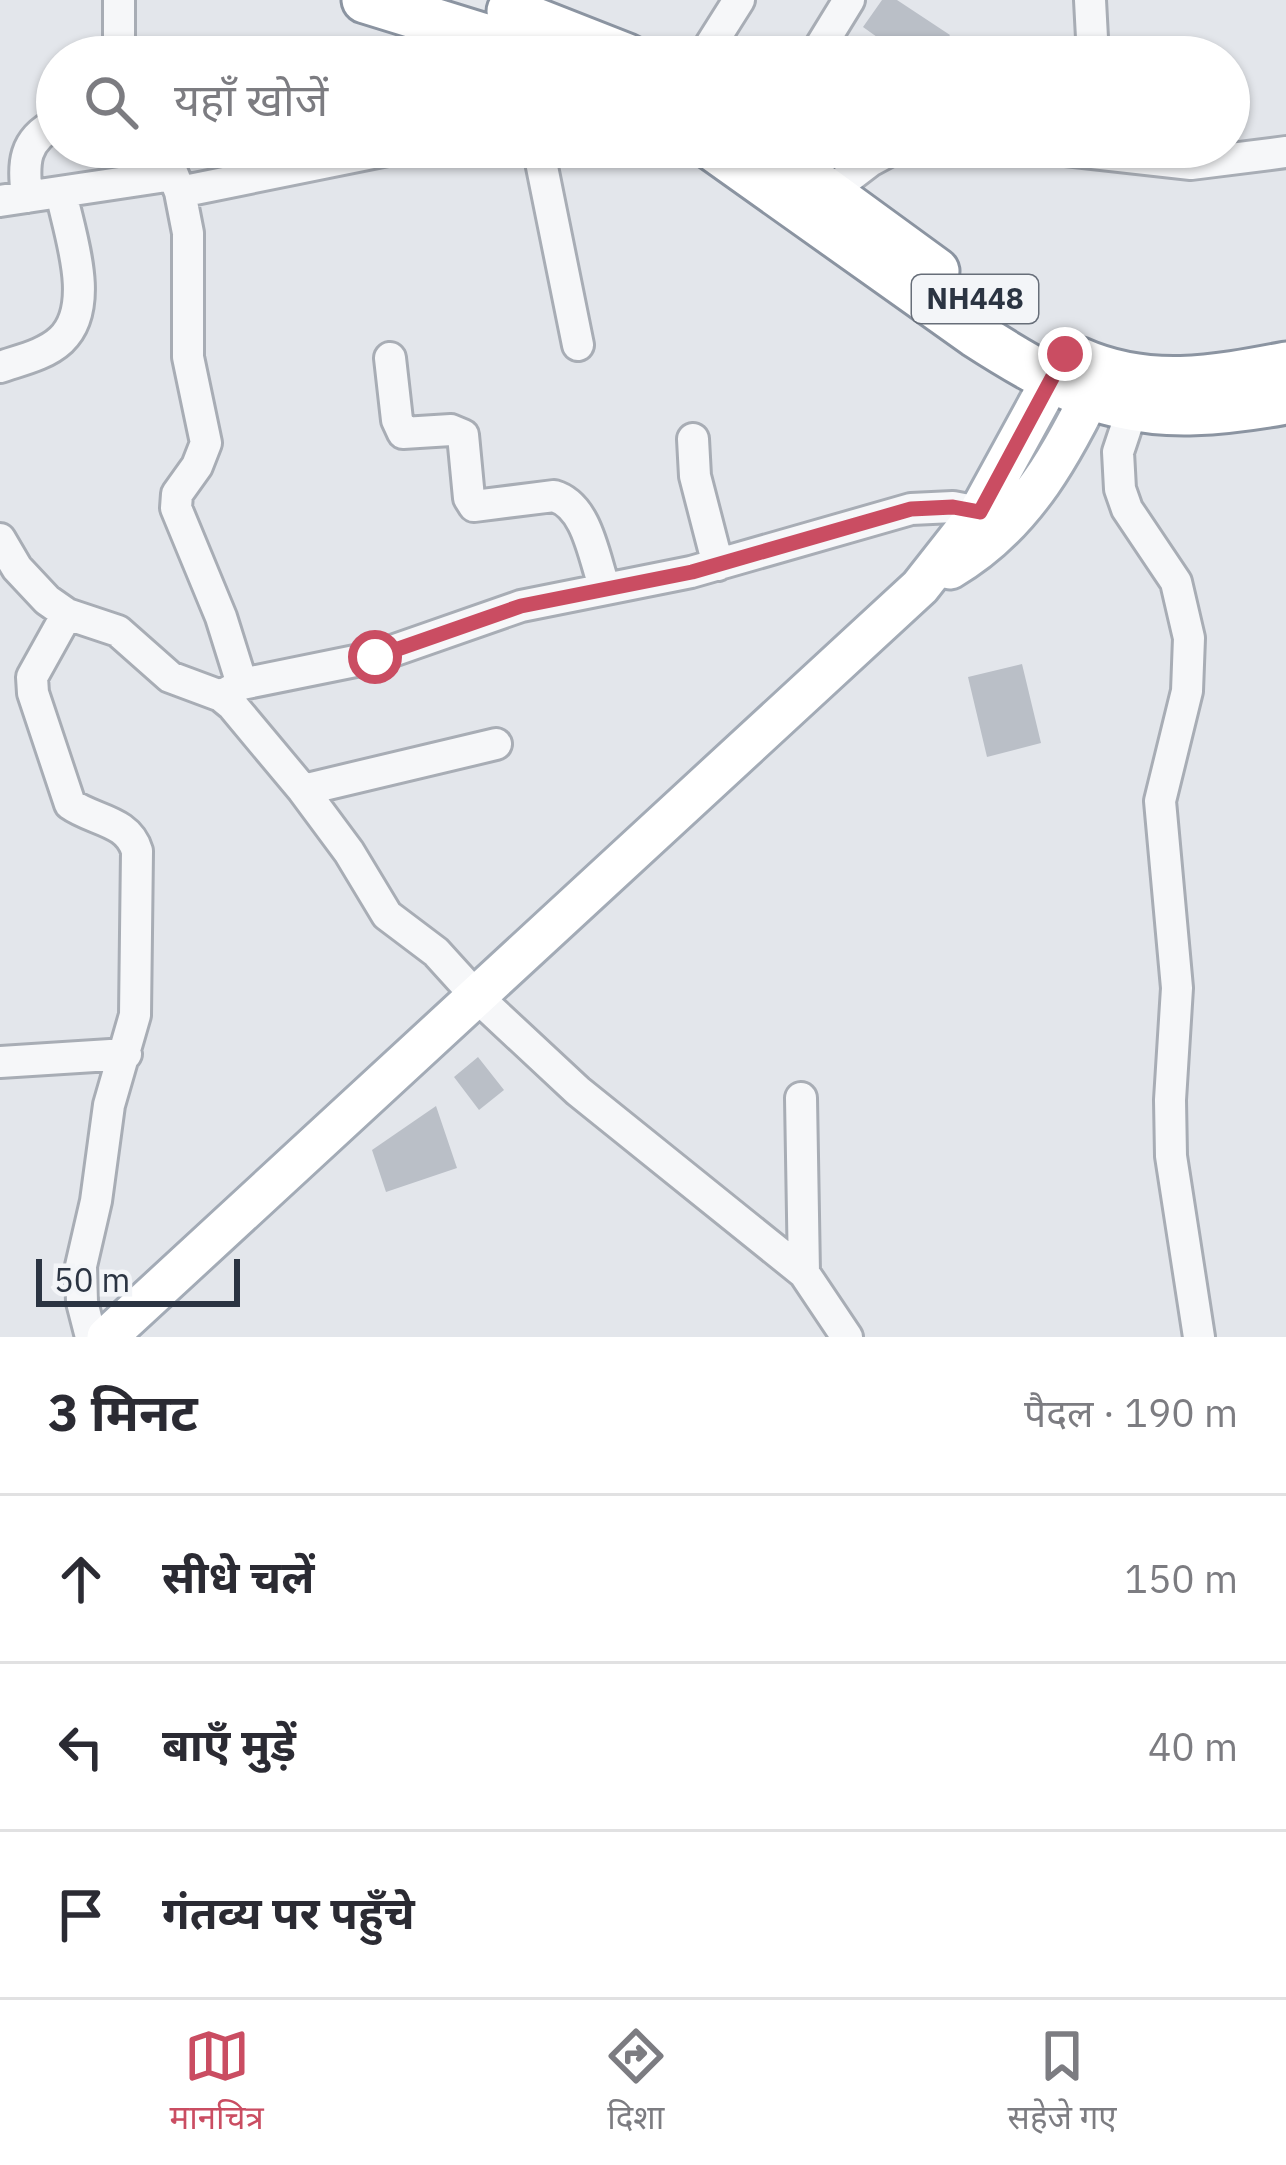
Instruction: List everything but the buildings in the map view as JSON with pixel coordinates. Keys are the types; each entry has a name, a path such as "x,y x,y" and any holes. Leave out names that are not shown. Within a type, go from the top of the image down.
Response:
{"highway":[{"path":"364,0 541,25"},
{"path":"472,0 571,36"},
{"name":"NH448","path":"742,168 975,334 1088,382 1195,414 1286,401"},
{"name":"NH448","path":"794,168 1088,382 1214,379 1286,365"}],"main road":[{"path":"107,1337 920,587 1088,382"},
{"path":"920,587 973,556 1003,530 1046,477 1088,382"}],"street":[{"path":"119,0 119,36"},
{"path":"827,36 849,0"},
{"path":"1090,0 1092,36"},
{"path":"715,36 735,2"},
{"path":"36,136 26,152 14,199 208,168"},
{"path":"1250,157 1286,152"},
{"path":"542,168 578,345"},
{"path":"828,193 861,168"},
{"path":"171,172 188,233 188,357 206,443 177,494 176,508 221,617 231,690 387,915 436,952 475,995 578,1090 804,1273 848,1337"},
{"path":"0,367 59,342 77,313 78,286 61,192"},
{"path":"390,358 397,420 404,433 452,430 463,435 469,498 474,506 554,496 566,500 575,508 605,590"},
{"path":"1088,382 1118,452 1120,489 1127,508 1176,582 1189,638 1187,691 1160,801 1177,988 1169,1100 1171,1156 1199,1337"},
{"path":"693,439 694,476 718,565"},
{"path":"0,539 32,586 67,614 118,631 170,677 231,690 346,666 521,606 718,565 911,509 953,507 980,512"},
{"path":"67,614 36,664 33,693 70,804 120,826 134,841 138,992 126,1054 109,1106 96,1202 81,1266 82,1302 91,1337"},
{"path":"303,790 496,744"},
{"path":"0,1062 126,1054"},
{"path":"800,1098 804,1273"}],"route":[{"path":"375,657 521,606 692,572 911,509 953,507 980,512 1065,354"}]}
